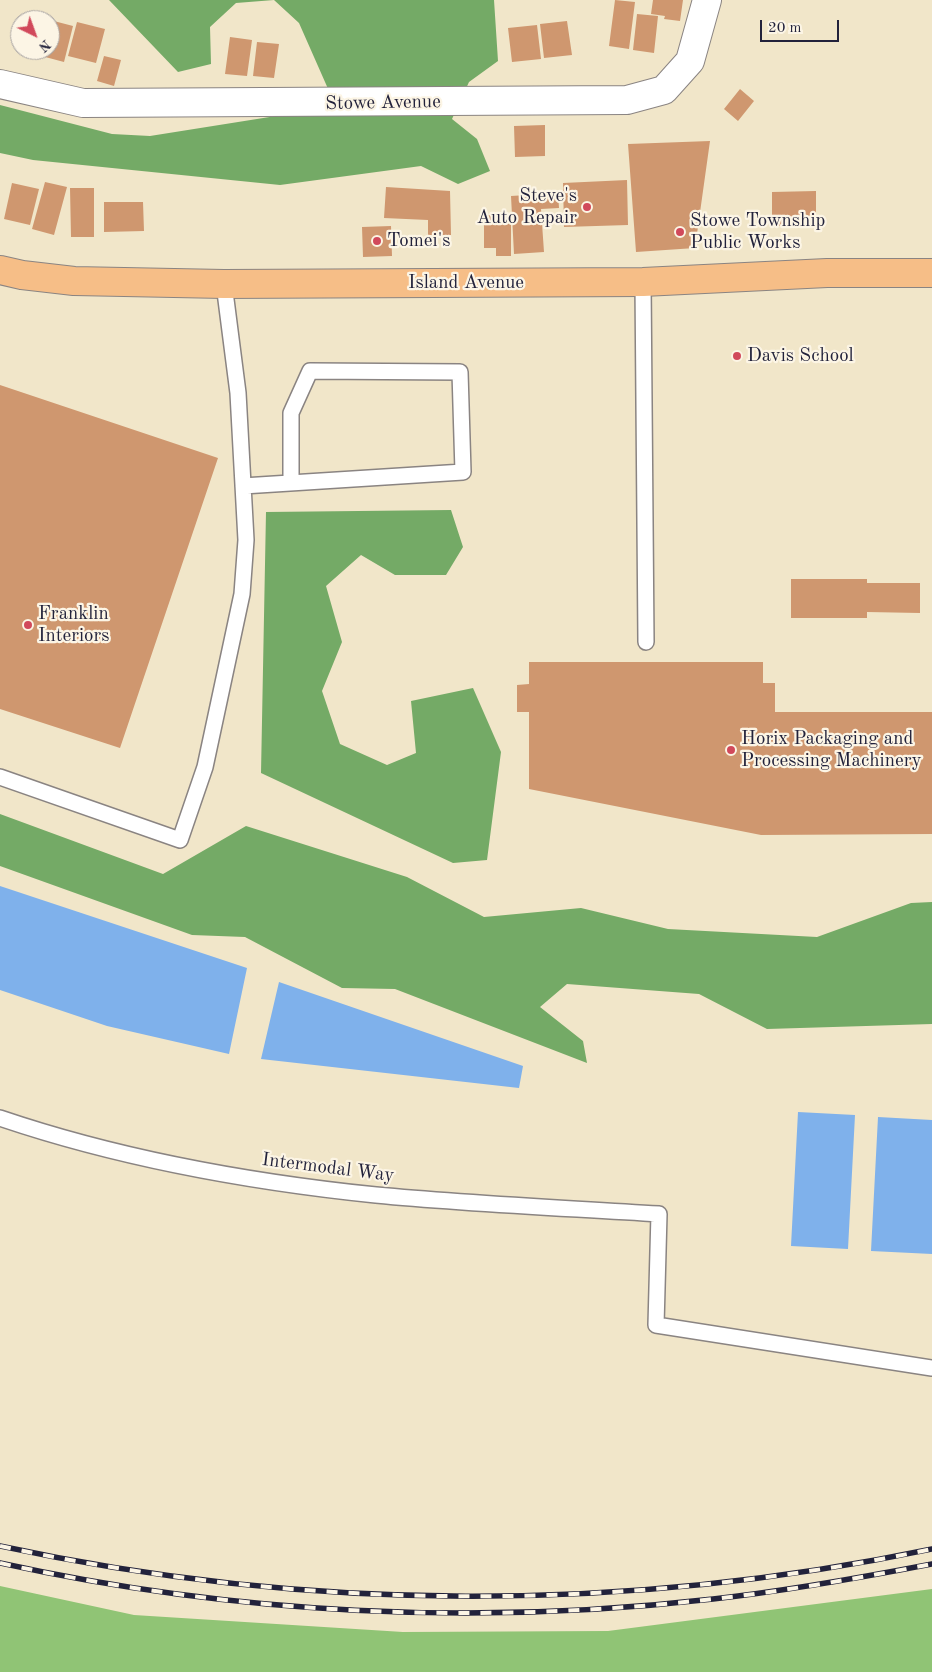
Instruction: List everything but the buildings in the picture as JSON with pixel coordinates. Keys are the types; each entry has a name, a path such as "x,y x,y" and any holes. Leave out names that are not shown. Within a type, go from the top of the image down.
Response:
{"main road":[{"name":"Island Avenue","path":"0,270 22,275 74,281 224,284 643,282 827,273 932,273"}],"street":[{"name":"Stowe Avenue","path":"0,84 83,103 627,100 664,90 690,61 707,0"}],"lane":[{"path":"643,282 646,642"},
{"path":"0,777 180,840 205,767 242,594 246,540 238,393 224,284"},
{"path":"243,486 291,483 463,472 460,372 310,371 290,413 291,483"},
{"name":"Intermodal Way","path":"0,1118 127,1154 255,1180 377,1195 659,1214 656,1325 932,1368"}],"green space":[{"path":"109,0 274,0 236,3 210,27 211,64 178,72"},
{"path":"274,0 494,0 498,61 469,82 452,119 477,139 490,171 458,184 421,166 280,185 33,160 0,153 0,105 112,134 150,136 301,112 329,91 299,23"},
{"path":"451,510 463,547 446,575 395,575 361,555 326,586 342,642 322,691 340,744 387,765 416,753 411,701 473,688 501,752 487,860 453,863 261,773 266,512"},
{"path":"0,814 163,874 246,826 407,877 484,917 581,908 668,929 817,937 911,903 932,902 932,1024 767,1029 699,994 567,984 540,1007 583,1041 587,1063 395,989 342,988 245,937 192,935 0,866"},
{"path":"0,1586 134,1615 403,1632 608,1631 932,1589 932,1672 0,1672"}],"water":[{"path":"0,886 247,968 229,1054 107,1026 0,990"},
{"path":"279,982 523,1066 519,1088 261,1059"},
{"path":"798,1112 855,1115 848,1249 791,1246"},
{"path":"878,1117 932,1120 932,1254 871,1251"}],"railway":[{"path":"0,1546 115,1568 232,1583 348,1593 466,1596 583,1594 700,1585 816,1570 932,1549"},
{"path":"0,1563 176,1594 265,1604 445,1613 535,1612 713,1599 822,1584 932,1564"}],"place":[{"name":"Steve's Auto Repair","path":"587,207"},
{"name":"Stowe Township Public Works","path":"680,232"},
{"name":"Tomei's","path":"377,241"},
{"name":"Davis School","path":"737,356"},
{"name":"Franklin Interiors","path":"28,625"},
{"name":"Horix Packaging and Processing Machinery","path":"731,750"}]}
